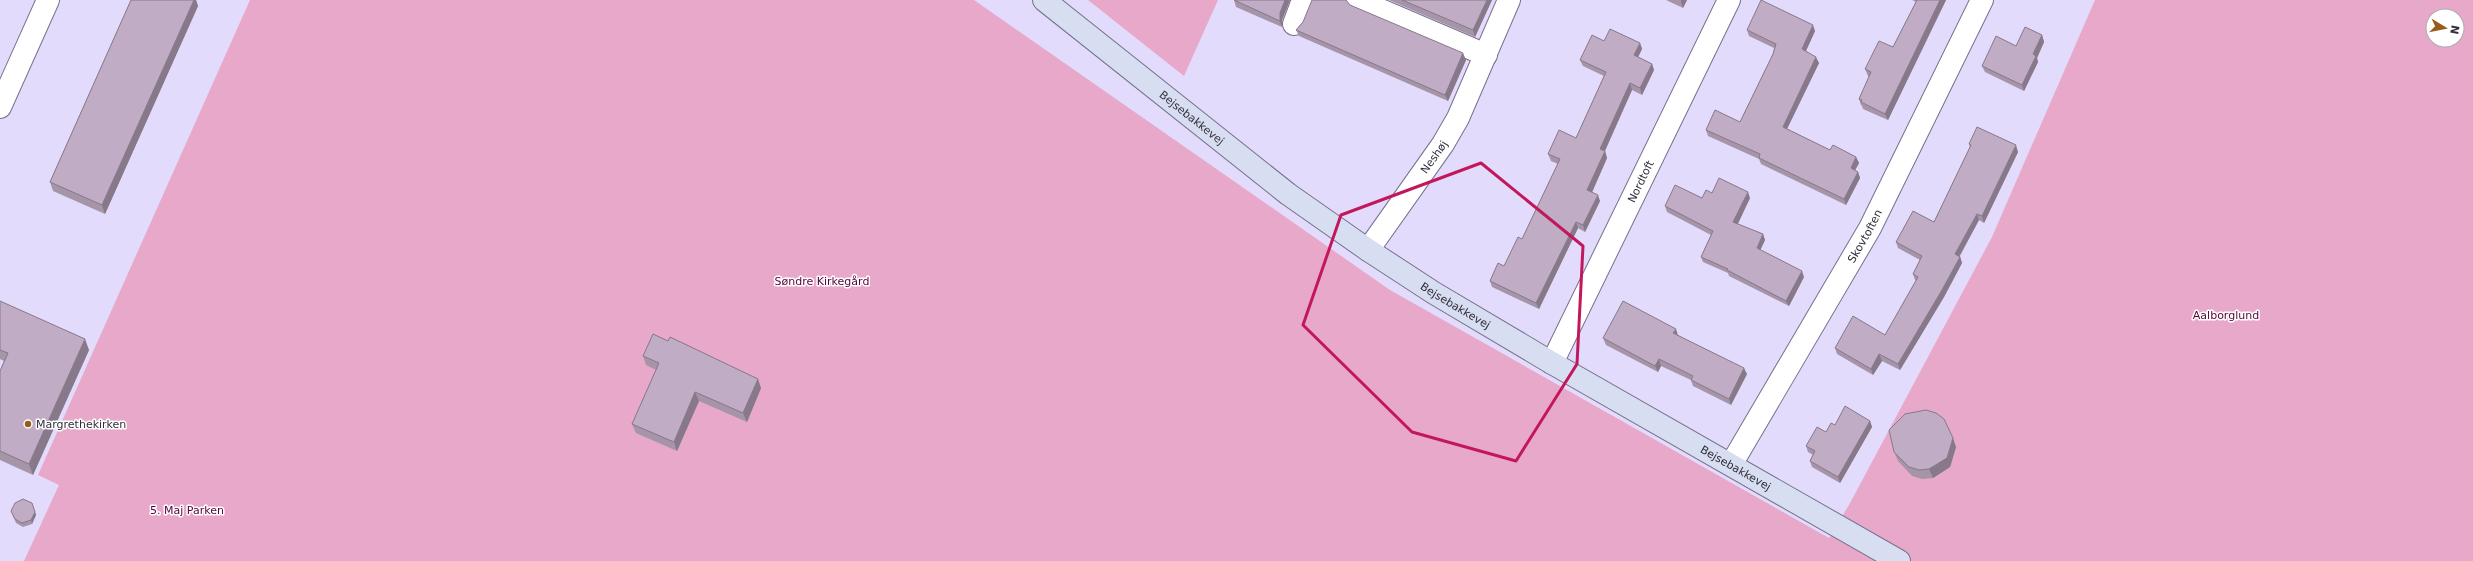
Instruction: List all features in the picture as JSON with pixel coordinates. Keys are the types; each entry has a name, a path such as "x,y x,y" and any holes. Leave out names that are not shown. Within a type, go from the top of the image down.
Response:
{"street":[{"path":"0,107 48,0"},
{"name":"Bejsebakkevej","path":"1044,0 1288,194 1368,250 1434,293 1552,363 1732,464 1899,561"},
{"path":"1294,24 1304,0"},
{"path":"1357,0 1486,55"},
{"name":"Neshøj","path":"1368,250 1443,144 1458,118 1509,0"},
{"name":"Nordtoft","path":"1552,363 1729,0"},
{"name":"Skovtoften","path":"1732,464 1870,228 1982,0"}],"highlighted area":[{"path":"1481,163 1583,246 1577,364 1516,461 1412,432 1303,325 1341,215"}],"green space":[{"name":"Søndre Kirkegård","path":"250,0 974,0 1390,290 1829,538 1849,505 1992,237 2095,0 2473,0 2473,561 24,561 59,485 38,475"},
{"path":"1088,0 1218,0 1184,76"}],"building":[{"path":"131,0 194,0 102,205 50,182"},
{"path":"1234,0 1285,0 1280,13 1280,21"},
{"path":"1312,0 1346,0 1350,5 1463,53 1445,95 1296,30 1303,22"},
{"path":"1402,0 1487,0 1473,30"},
{"path":"1761,0 1813,25 1802,49 1816,57 1783,127 1830,150 1833,145 1856,157 1851,168 1858,172 1844,199 1759,158 1760,154 1706,130 1715,110 1740,122 1773,54 1776,44 1747,30"},
{"path":"1917,0 1940,0 1885,114 1861,102 1862,100 1859,99 1871,72 1865,69 1879,41 1893,47"},
{"path":"2025,27 2042,35 2033,54 2036,56 2022,85 1982,66 1996,36 2016,46"},
{"path":"1610,29 1640,43 1634,55 1652,64 1640,88 1630,83 1600,149 1605,151 1587,190 1598,195 1583,225 1576,222 1536,303 1490,281 1498,263 1504,266 1518,237 1522,239 1560,159 1548,154 1559,130 1576,138 1606,72 1580,60 1592,35 1604,41"},
{"path":"1977,127 2016,145 1982,216 1977,214 1955,254 1960,257 1898,364 1879,354 1871,369 1835,348 1853,316 1885,335 1918,277 1913,274 1922,256 1896,242 1913,211 1934,222 1971,145 1969,144"},
{"path":"1719,178 1748,192 1733,222 1763,234 1757,248 1802,271 1786,301 1727,270 1728,269 1701,257 1713,231 1665,206 1675,185 1702,198 1706,190 1712,193"},
{"name":"Margrethekirken","path":"0,301 85,339 29,464 0,451 0,371 8,353 0,350"},
{"path":"1623,301 1676,329 1673,333 1744,368 1729,399 1691,380 1693,376 1659,359 1655,366 1603,338"},
{"path":"653,334 668,341 670,337 758,379 743,413 695,392 674,442 632,424 659,363 643,356"},
{"path":"1845,406 1870,421 1838,477 1810,461 1815,451 1806,446 1817,427 1826,432 1831,423 1835,425"},
{"path":"1926,410 1936,413 1944,419 1953,438 1947,458 1929,469 1919,470 1909,467 1894,452 1889,430 1905,414"},
{"path":"23,499 32,503 35,512 31,520 22,523 15,519 11,511 15,503"}],"place":[{"name":"Margrethekirken","path":"28,424"}],"park label":[{"name":"Aalborglund","path":"2226,315"},
{"name":"5. Maj Parken","path":"187,510"}]}
